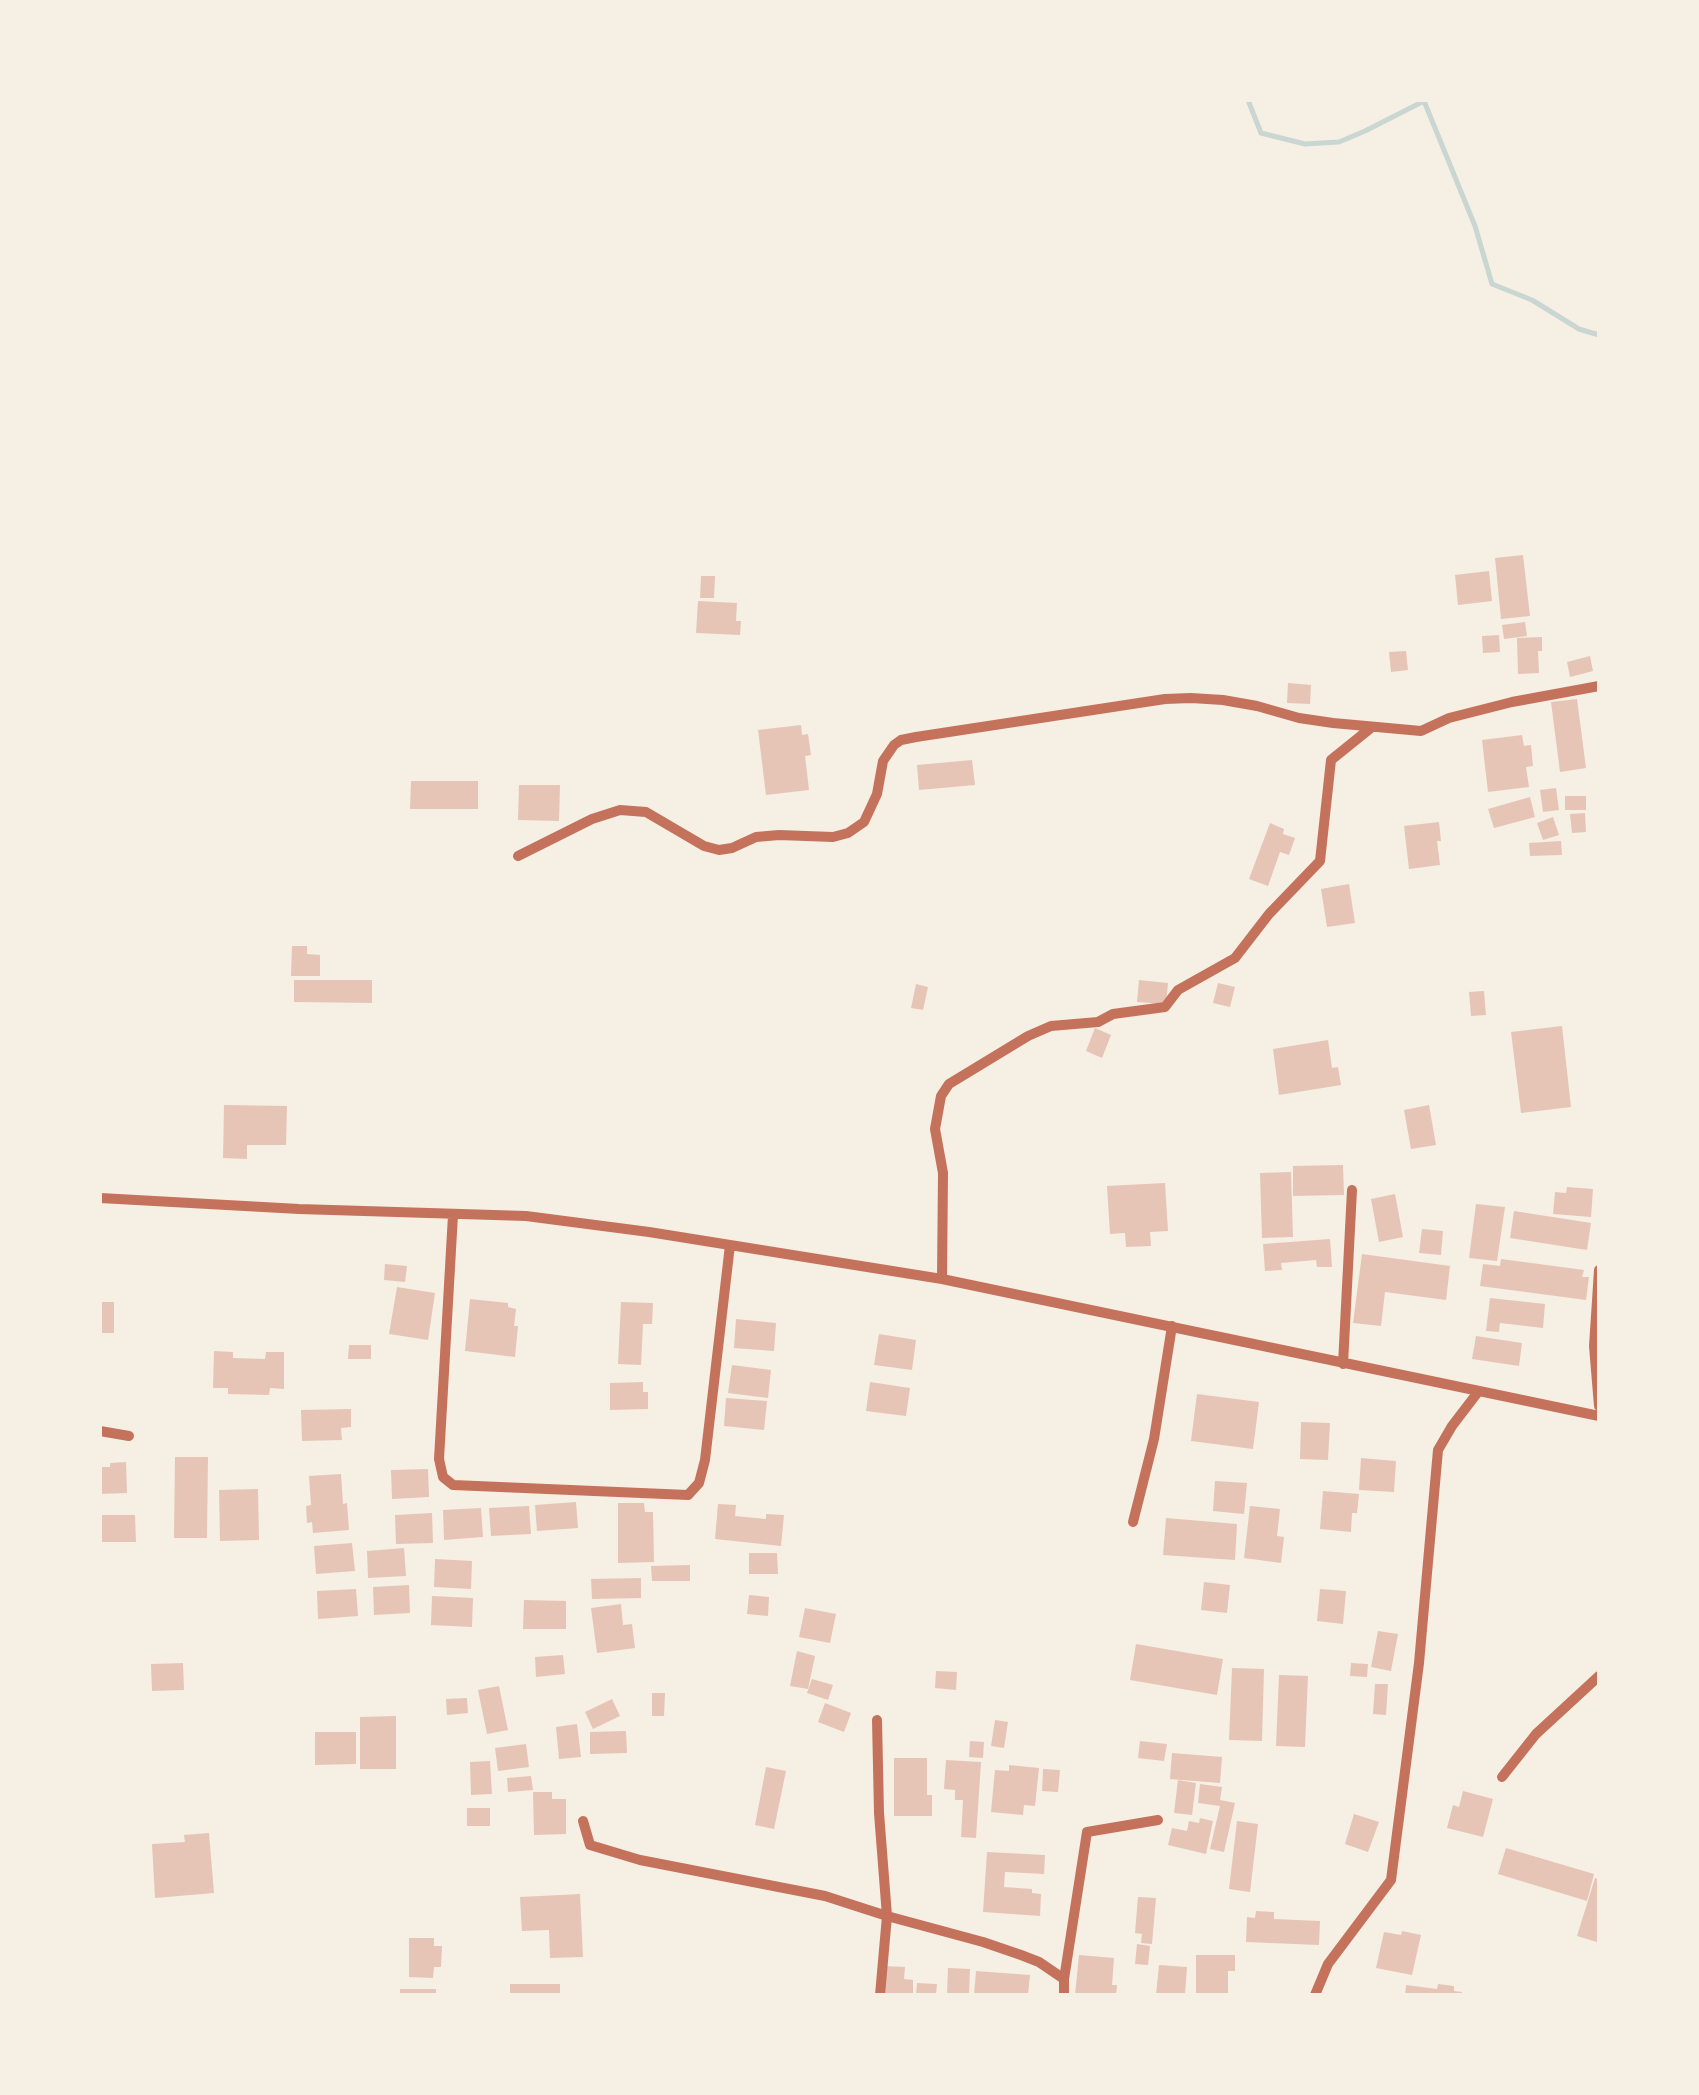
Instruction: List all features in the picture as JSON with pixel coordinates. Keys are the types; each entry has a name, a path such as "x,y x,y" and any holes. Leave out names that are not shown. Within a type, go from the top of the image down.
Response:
{"street":[{"path":"518,856 592,819 620,810 646,812 704,846 719,850 756,837 832,837 848,833 864,822 877,794 883,761 901,740 1165,699 1222,700 1299,718 1421,731 1449,718 1512,702 1599,686"},
{"path":"942,1279 942,1173 935,1128 941,1096 948,1084 1051,1026 1098,1022 1113,1014 1165,1007 1178,990 1235,958 1269,914 1320,861 1331,760 1373,727"},
{"path":"1342,1364 1352,1190"},
{"path":"100,1198 526,1216 650,1232 942,1279 1599,1416"},
{"path":"453,1215 438,1459 443,1477 453,1485 688,1495 698,1483 704,1460 730,1246"},
{"path":"1599,1270 1594,1346 1599,1406"},
{"path":"1132,1522 1154,1439 1172,1326"},
{"path":"1315,1995 1328,1964 1390,1880 1419,1663 1438,1450 1478,1392"},
{"path":"100,1431 128,1436"},
{"path":"1502,1777 1536,1734 1599,1676"},
{"path":"877,1720 887,1916 880,1995"},
{"path":"1064,1995 1088,1832 1158,1820"},
{"path":"583,1821 590,1844 640,1860 825,1896 1021,1955 1064,1979"}],"building":[{"path":"1523,555 1530,616 1501,619 1495,558"},
{"path":"1489,571 1492,601 1458,605 1455,575"},
{"path":"701,576 715,576 714,598 700,598"},
{"path":"698,601 737,603 740,635 696,633"},
{"path":"1525,622 1527,636 1504,639 1502,625"},
{"path":"1499,635 1500,652 1483,653 1482,636"},
{"path":"1542,637 1539,673 1518,674 1517,638"},
{"path":"1406,651 1408,670 1391,672 1389,652"},
{"path":"1590,656 1593,671 1570,677 1567,662"},
{"path":"1288,683 1311,685 1310,704 1287,703"},
{"path":"1577,699 1586,768 1560,772 1551,702"},
{"path":"801,725 802,735 808,734 811,755 805,756 809,790 766,795 758,730"},
{"path":"1522,735 1524,746 1531,745 1533,766 1526,767 1529,787 1488,792 1482,740"},
{"path":"972,760 975,785 919,790 917,765"},
{"path":"411,781 478,781 478,809 410,809"},
{"path":"519,785 560,785 559,821 518,820"},
{"path":"1556,788 1559,810 1543,812 1540,790"},
{"path":"1565,796 1586,796 1586,810 1565,810"},
{"path":"1530,797 1535,817 1494,828 1488,809"},
{"path":"1585,813 1586,832 1572,833 1570,814"},
{"path":"1553,817 1559,835 1543,840 1537,823"},
{"path":"1439,822 1440,865 1409,869 1404,826"},
{"path":"1270,823 1295,838 1289,855 1280,852 1268,886 1249,879"},
{"path":"1561,841 1562,855 1530,856 1529,843"},
{"path":"1349,884 1355,923 1327,927 1321,889"},
{"path":"292,946 307,946 307,954 320,955 320,976 291,976"},
{"path":"294,980 372,980 372,1003 294,1002"},
{"path":"1139,980 1168,983 1166,1004 1137,1002"},
{"path":"1218,983 1235,987 1230,1007 1213,1003"},
{"path":"916,984 928,987 923,1010 911,1008"},
{"path":"1484,991 1486,1015 1471,1016 1469,992"},
{"path":"1562,1026 1571,1107 1521,1113 1511,1032"},
{"path":"1095,1028 1111,1035 1102,1058 1086,1051"},
{"path":"1328,1040 1332,1068 1338,1067 1341,1085 1279,1095 1273,1049"},
{"path":"224,1105 287,1106 286,1145 247,1145 247,1159 223,1158"},
{"path":"1429,1105 1436,1145 1411,1149 1404,1110"},
{"path":"1343,1165 1344,1195 1293,1196 1293,1166"},
{"path":"1291,1172 1293,1237 1262,1238 1260,1173"},
{"path":"1165,1183 1168,1231 1150,1232 1151,1246 1126,1247 1125,1233 1110,1234 1107,1186"},
{"path":"1567,1187 1593,1189 1591,1217 1553,1214 1555,1192 1566,1193"},
{"path":"1395,1194 1403,1237 1379,1242 1371,1199"},
{"path":"1476,1204 1505,1207 1497,1261 1469,1258"},
{"path":"1514,1211 1591,1223 1587,1250 1510,1238"},
{"path":"1422,1229 1443,1231 1441,1255 1419,1253"},
{"path":"1330,1239 1332,1267 1317,1267 1316,1260 1281,1263 1282,1270 1265,1271 1263,1244"},
{"path":"1362,1254 1450,1266 1446,1300 1385,1292 1381,1326 1353,1323"},
{"path":"1501,1259 1584,1270 1582,1277 1589,1277 1586,1300 1480,1286 1483,1264 1500,1266"},
{"path":"385,1264 407,1266 405,1282 384,1280"},
{"path":"397,1287 435,1293 428,1340 389,1334"},
{"path":"1490,1298 1545,1304 1543,1328 1500,1323 1499,1332 1486,1331"},
{"path":"470,1299 508,1303 508,1307 516,1309 515,1357 465,1351"},
{"path":"100,1302 114,1302 114,1333 100,1333"},
{"path":"621,1302 653,1303 652,1324 643,1324 641,1365 618,1364"},
{"path":"736,1319 776,1323 774,1351 734,1348"},
{"path":"879,1334 916,1340 912,1370 874,1365"},
{"path":"1476,1336 1522,1343 1519,1366 1472,1359"},
{"path":"349,1345 371,1345 371,1359 348,1359"},
{"path":"214,1351 233,1352 233,1358 265,1359 266,1352 284,1352 284,1389 270,1388 269,1395 228,1394 228,1388 213,1388"},
{"path":"732,1365 771,1370 768,1398 728,1393"},
{"path":"643,1382 643,1392 648,1392 648,1409 610,1410 610,1383"},
{"path":"870,1382 910,1388 906,1416 866,1411"},
{"path":"1197,1394 1259,1402 1253,1449 1191,1441"},
{"path":"726,1398 767,1401 764,1430 724,1426"},
{"path":"351,1409 351,1427 341,1428 342,1440 302,1441 301,1410"},
{"path":"1301,1422 1330,1423 1328,1460 1300,1459"},
{"path":"175,1457 208,1457 207,1538 174,1538"},
{"path":"1361,1458 1396,1461 1394,1492 1359,1490"},
{"path":"126,1462 127,1493 100,1494 100,1467"},
{"path":"428,1469 429,1497 392,1499 391,1470"},
{"path":"341,1474 349,1530 313,1533 312,1522 307,1523 306,1506 311,1505 309,1476"},
{"path":"1215,1481 1247,1483 1244,1514 1213,1511"},
{"path":"258,1489 259,1540 220,1541 219,1490"},
{"path":"1323,1491 1359,1494 1351,1532 1320,1529"},
{"path":"576,1502 578,1528 537,1531 535,1505"},
{"path":"618,1503 644,1503 645,1512 653,1512 654,1562 618,1563"},
{"path":"718,1504 736,1505 735,1516 766,1519 766,1514 784,1515 781,1546 715,1539"},
{"path":"529,1506 531,1534 491,1536 489,1508"},
{"path":"1250,1506 1280,1509 1277,1536 1284,1537 1281,1563 1244,1558"},
{"path":"481,1508 483,1537 444,1540 443,1510"},
{"path":"432,1513 433,1543 396,1544 395,1515"},
{"path":"101,1515 135,1515 136,1542 102,1542"},
{"path":"1166,1518 1237,1524 1235,1560 1163,1555"},
{"path":"352,1543 355,1571 316,1574 314,1546"},
{"path":"404,1548 406,1576 368,1578 367,1551"},
{"path":"749,1553 777,1553 778,1574 749,1574"},
{"path":"435,1559 472,1561 471,1589 434,1587"},
{"path":"690,1565 690,1581 652,1581 651,1566"},
{"path":"641,1578 641,1598 592,1599 591,1579"},
{"path":"1204,1582 1230,1585 1227,1613 1201,1610"},
{"path":"409,1585 410,1613 374,1615 373,1587"},
{"path":"356,1589 358,1616 318,1619 317,1591"},
{"path":"1320,1589 1346,1591 1343,1624 1317,1621"},
{"path":"749,1595 769,1597 768,1616 747,1614"},
{"path":"432,1596 473,1598 472,1627 431,1625"},
{"path":"524,1600 566,1601 566,1629 523,1629"},
{"path":"621,1604 623,1625 632,1624 635,1648 597,1653 591,1608"},
{"path":"805,1608 836,1614 830,1643 799,1637"},
{"path":"1378,1631 1398,1634 1391,1671 1371,1667"},
{"path":"1136,1644 1223,1659 1217,1695 1130,1680"},
{"path":"797,1651 815,1656 808,1689 790,1686"},
{"path":"563,1655 565,1674 536,1677 535,1657"},
{"path":"183,1663 184,1690 152,1691 151,1664"},
{"path":"1351,1663 1368,1664 1367,1677 1350,1676"},
{"path":"1232,1668 1264,1669 1262,1741 1229,1740"},
{"path":"936,1671 957,1672 956,1690 935,1688"},
{"path":"1279,1675 1308,1676 1305,1747 1276,1746"},
{"path":"812,1679 833,1685 828,1700 807,1693"},
{"path":"1375,1684 1388,1684 1386,1715 1373,1714"},
{"path":"499,1686 508,1730 487,1734 478,1690"},
{"path":"652,1693 665,1693 664,1716 652,1716"},
{"path":"467,1698 468,1713 447,1715 446,1699"},
{"path":"612,1699 620,1716 593,1729 585,1712"},
{"path":"825,1703 851,1713 844,1732 818,1722"},
{"path":"396,1716 396,1769 360,1769 360,1717"},
{"path":"995,1720 1008,1722 1004,1748 991,1746"},
{"path":"577,1724 581,1757 559,1759 556,1727"},
{"path":"626,1731 627,1753 590,1754 590,1732"},
{"path":"315,1732 356,1732 356,1764 315,1765"},
{"path":"970,1741 984,1742 983,1758 969,1757"},
{"path":"1140,1741 1167,1744 1164,1761 1138,1758"},
{"path":"526,1744 529,1767 498,1771 495,1748"},
{"path":"1172,1753 1222,1757 1220,1783 1170,1779"},
{"path":"894,1758 927,1758 927,1795 932,1795 932,1816 894,1816"},
{"path":"946,1760 981,1762 976,1838 961,1837 963,1800 955,1800 955,1790 944,1789"},
{"path":"490,1761 492,1794 471,1795 470,1762"},
{"path":"1009,1765 1039,1768 1035,1806 1024,1805 1023,1815 991,1812 995,1770 1009,1771"},
{"path":"766,1767 786,1771 774,1829 755,1825"},
{"path":"1043,1769 1060,1770 1058,1792 1042,1791"},
{"path":"531,1776 533,1790 508,1792 507,1778"},
{"path":"1178,1780 1196,1783 1192,1815 1174,1813"},
{"path":"1200,1784 1222,1787 1220,1800 1235,1803 1224,1852 1210,1849 1220,1806 1198,1803"},
{"path":"1463,1791 1493,1799 1483,1837 1447,1828 1453,1805 1459,1807"},
{"path":"533,1792 552,1792 552,1799 566,1799 566,1834 534,1835"},
{"path":"467,1808 490,1808 490,1826 467,1826"},
{"path":"1354,1814 1379,1822 1368,1852 1345,1844"},
{"path":"1200,1818 1213,1821 1206,1854 1168,1845 1172,1828 1187,1831 1189,1821 1199,1823"},
{"path":"1237,1821 1258,1824 1250,1892 1229,1889"},
{"path":"209,1833 214,1893 155,1898 152,1844 185,1842 184,1835"},
{"path":"1506,1848 1594,1874 1587,1901 1498,1874"},
{"path":"987,1852 1045,1855 1044,1874 1005,1872 1004,1887 1032,1889 1032,1893 1041,1894 1040,1916 983,1912"},
{"path":"1595,1878 1599,1879 1597,1942 1577,1936"},
{"path":"580,1894 583,1957 550,1958 549,1930 522,1931 520,1897"},
{"path":"1138,1897 1156,1898 1152,1944 1141,1943 1142,1934 1135,1933"},
{"path":"1256,1911 1274,1912 1274,1919 1320,1921 1319,1945 1246,1942 1247,1917 1255,1918"},
{"path":"1402,1931 1421,1935 1412,1975 1376,1968 1384,1932 1401,1935"},
{"path":"409,1938 434,1938 434,1946 442,1946 441,1967 434,1967 433,1978 409,1977"},
{"path":"1137,1944 1150,1946 1148,1965 1135,1964"},
{"path":"1079,1955 1114,1958 1112,1985 1117,1985 1116,1995 1075,1995"},
{"path":"1196,1955 1235,1955 1235,1971 1228,1971 1228,1995 1196,1995"},
{"path":"1159,1965 1187,1967 1185,1995 1156,1995"},
{"path":"884,1966 905,1967 904,1979 913,1980 913,1995 883,1995"},
{"path":"948,1968 970,1969 969,1995 947,1995"},
{"path":"976,1971 1030,1975 1028,1995 974,1995"},
{"path":"917,1983 937,1984 936,1995 916,1995"},
{"path":"510,1984 560,1984 560,1995 510,1995"},
{"path":"1438,1984 1454,1986 1454,1991 1462,1995 1405,1995 1406,1985 1437,1989"},
{"path":"400,1989 436,1989 436,1995 400,1995"}],"waterway":[{"path":"1248,100 1261,133 1305,144 1339,142 1424,101 1475,226 1492,284 1532,300 1579,329 1599,335"}]}
